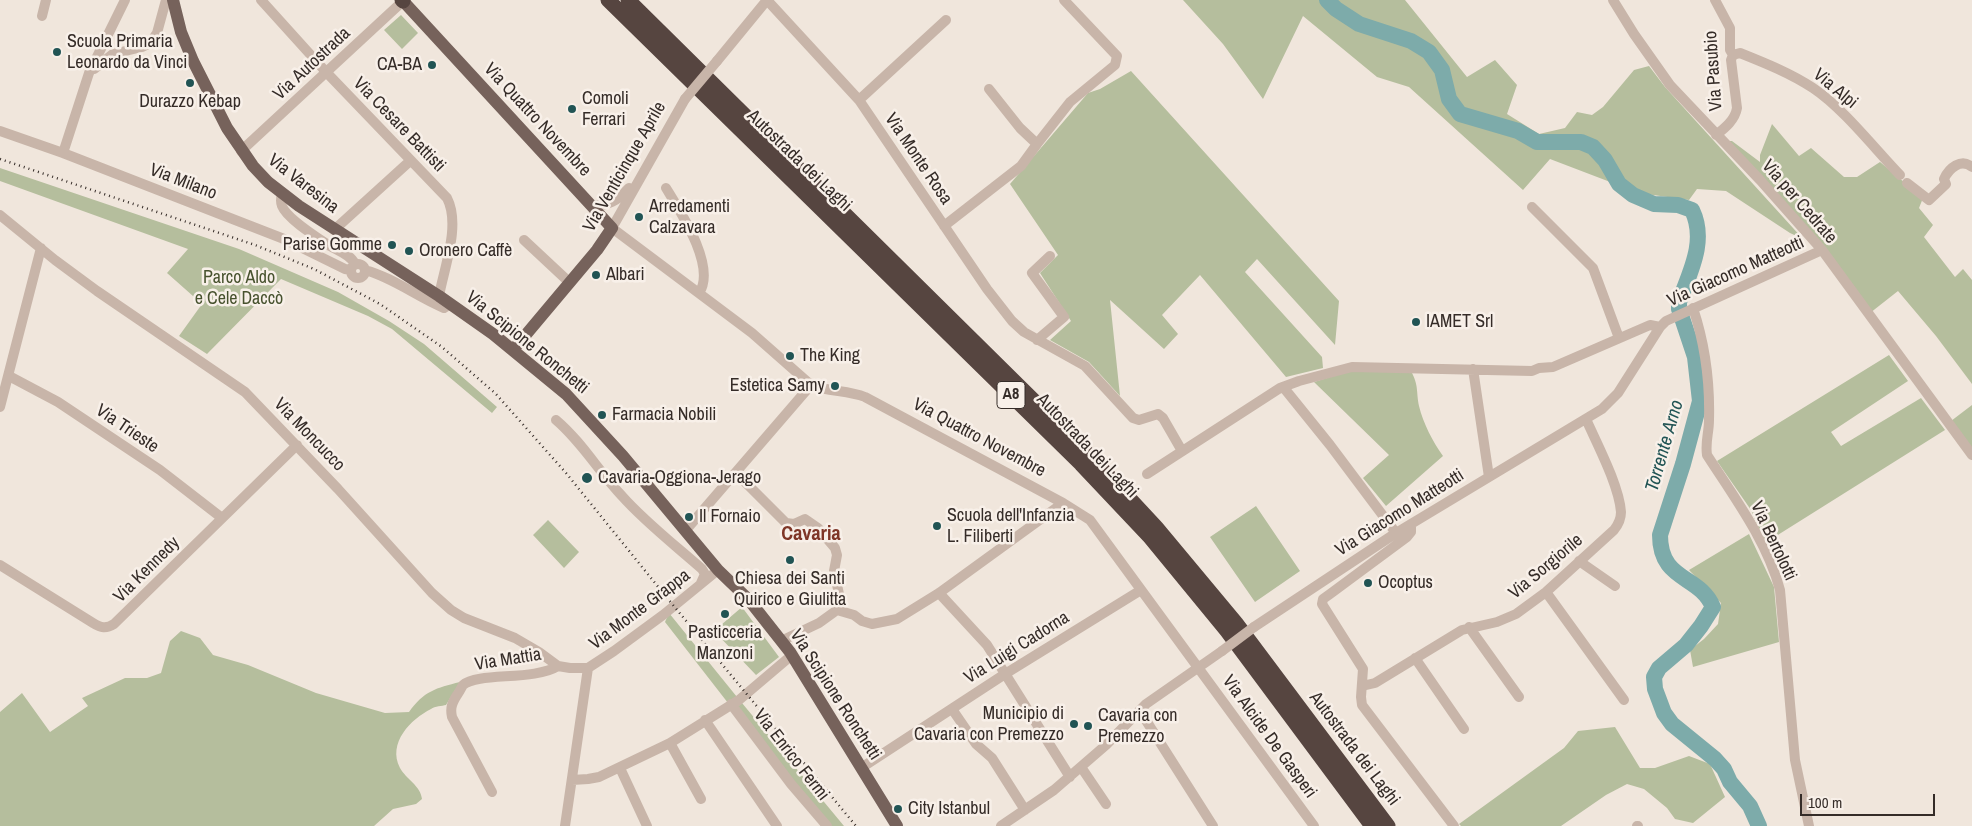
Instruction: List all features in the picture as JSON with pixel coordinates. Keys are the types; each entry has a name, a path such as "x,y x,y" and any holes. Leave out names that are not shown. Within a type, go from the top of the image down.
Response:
{"highway":[{"name":"Autostrada dei Laghi","path":"628,0 1091,457 1156,527 1236,623 1388,826"},
{"name":"Autostrada dei Laghi","path":"609,1 1081,464 1149,536 1227,630 1372,826"}],"main road":[{"name":"Via Varesina","path":"173,0 179,28 187,50 227,128 253,166 282,194 334,230 438,296"},
{"name":"Via Quattro Novembre","path":"403,0 612,228"},
{"name":"Via Venticinque Aprile","path":"513,350 597,250 612,228"},
{"name":"Via Scipione Ronchetti","path":"438,296 513,350 566,394 623,456 718,570 749,600 792,656 897,826"}],"street":[{"path":"42,16 46,0"},
{"path":"63,153 89,73 125,0"},
{"path":"89,73 113,54 142,47 150,43 157,33 166,0"},
{"name":"Via Cesare Battisti","path":"261,0 327,73 447,198 450,205 452,230 438,296"},
{"name":"Via Autostrada","path":"241,151 327,73 403,0"},
{"name":"Via Venticinque Aprile","path":"612,228 686,99 767,0"},
{"name":"Via Monte Rosa","path":"767,0 859,100 1003,310 1024,332 1086,366 1133,418 1139,420 1158,414 1163,418 1182,452"},
{"path":"944,226 1021,166 1070,102 1115,65 1117,56 1064,0"},
{"name":"Via per Cedrate","path":"1613,0 1670,85 1760,180 1822,250 1972,455"},
{"name":"Via Pasubio","path":"1715,0 1730,28 1730,50 1733,55 1731,60 1737,108 1736,114 1716,135"},
{"path":"859,100 946,20"},
{"name":"Via Alpi","path":"1733,55 1740,53 1785,72 1814,89 1829,101 1903,179 1929,200 1946,184 1944,179 1947,174 1961,162 1966,162 1972,167"},
{"path":"990,89 1020,128 1037,144"},
{"name":"Via Milano","path":"0,131 63,153 284,239 345,269 353,267 354,276 357,278 363,275 365,270 390,278 430,302 444,308 450,304"},
{"path":"334,230 410,161"},
{"path":"591,205 604,205 615,202 646,168"},
{"path":"666,188 682,214 701,255 704,275 702,288 699,293"},
{"path":"282,194 280,200 282,207 329,245 353,259 353,267"},
{"path":"1532,206 1593,268 1619,338"},
{"name":"Via Moncucco","path":"0,215 97,291 237,386 296,446 441,602 464,618 529,645 558,666"},
{"name":"Via Quattro Novembre","path":"612,228 756,336 811,385 851,392 866,397 1063,502 1090,520 1198,668"},
{"path":"524,240 569,282"},
{"path":"0,407 41,248"},
{"name":"Via Giacomo Matteotti","path":"1001,826 1054,790 1106,745 1140,711 1254,627 1396,533 1606,406 1618,392 1660,327 1672,317 1822,250"},
{"path":"1037,340 1064,317 1032,273 1050,256"},
{"name":"Via Bertolotti","path":"1691,309 1707,375 1709,422 1705,442 1707,455 1750,523 1780,590 1795,760 1809,826"},
{"path":"1147,474 1280,388 1299,381 1352,367 1522,371 1553,367 1650,325 1660,327"},
{"path":"1473,369 1489,477"},
{"name":"Via Trieste","path":"8,376 66,407 160,470 222,518"},
{"path":"686,530 811,385"},
{"path":"1284,388 1330,445 1396,533"},
{"name":"Via Sorgiorile","path":"1362,686 1375,683 1462,630 1511,617 1546,592 1614,530 1619,522 1621,512 1612,479 1586,419"},
{"path":"556,420 566,428 622,497 702,569 705,574 704,579 697,588"},
{"name":"Via Kennedy","path":"0,565 93,623 104,628 109,627 296,446"},
{"path":"736,473 786,523 794,524 805,519 818,528 835,548 837,555 834,572 839,594 837,610 819,623 781,641"},
{"path":"837,610 854,615 867,623 877,624 897,619 939,593 1063,502"},
{"path":"1411,524 1411,532 1407,537 1323,599 1322,604 1363,669 1362,705 1454,826"},
{"path":"1579,561 1615,586"},
{"name":"Via Monte Grappa","path":"565,826 588,668 614,651 718,570"},
{"name":"Via Luigi Cadorna","path":"861,768 1005,674 1141,590"},
{"path":"1546,592 1624,700"},
{"path":"939,593 987,645 1004,669 1005,674 1070,777"},
{"path":"1469,627 1519,697"},
{"path":"572,780 588,779 620,768 670,742 744,696 792,656"},
{"path":"1415,658 1464,729"},
{"path":"558,666 588,668"},
{"name":"Via Mattia","path":"492,792 452,717 450,709 455,699 463,685 479,680 544,672 558,666"},
{"name":"Via Alcide De Gasperi","path":"1198,668 1314,826"},
{"name":"Via Enrico Fermi","path":"730,704 791,784 827,826"},
{"path":"952,709 974,742 992,758 1025,810"},
{"path":"1140,711 1213,826"},
{"path":"705,720 777,826"},
{"path":"670,742 701,799"},
{"path":"1081,767 1106,804"},
{"path":"620,768 647,826"}],"green space":[{"path":"1183,0 1405,0 1467,77 1495,60 1517,85 1507,114 1539,134 1565,128 1577,112 1592,115 1603,107 1634,70 1649,66 1665,87 1803,239 1790,233 1726,191 1697,189 1689,200 1639,193 1550,159 1523,190 1409,87 1377,77 1303,16 1263,99 1223,44"},
{"path":"401,15 418,33 402,49 384,30"},
{"path":"1131,71 1339,301 1335,345 1257,259 1245,272 1322,357 1323,368 1286,377 1200,275 1162,315 1178,334 1164,349 1110,300 1120,396 1089,362 1050,340 1071,321 1040,273 1058,255 1010,184 1088,93 1100,89"},
{"path":"1772,124 1799,156 1811,148 1844,177 1857,177 1880,162 1923,198 1919,208 1933,225 1924,237 1955,277 1963,269 1972,280 1972,384 1936,336 1898,291 1870,313 1728,141 1732,141 1760,162 1760,155"},
{"name":"Parco Aldo e Cele Daccò","path":"0,168 239,249 338,292 389,321 424,344 497,407 492,413 392,329 368,316 281,279 207,354 179,336 202,304 167,273 188,249 0,181"},
{"path":"1889,355 1908,381 1831,432 1841,446 1921,398 1945,430 1765,543 1751,510 1717,461"},
{"path":"1353,370 1411,371 1414,376 1423,419 1432,439 1443,456 1386,506 1363,478 1389,455 1314,382"},
{"path":"1972,405 1972,448 1951,421"},
{"path":"1256,506 1300,571 1255,602 1210,537"},
{"path":"548,520 579,552 564,568 533,535"},
{"path":"1749,534 1774,587 1779,642 1693,667 1690,650 1718,624 1721,603 1689,570"},
{"path":"742,607 779,657 756,675 714,631"},
{"path":"669,613 737,697 728,703 665,622"},
{"path":"181,631 200,638 213,655 248,665 316,693 385,713 409,712 420,699 431,691 460,682 446,705 423,713 409,725 399,741 397,759 400,768 419,790 422,799 416,804 393,809 374,826 0,826 0,712 22,693 50,732 88,706 82,698 125,678 147,678 161,673 170,641"},
{"path":"742,703 844,826 831,826 796,785 737,707"},
{"path":"1615,727 1640,768 1655,768 1689,756 1710,764 1725,797 1693,823 1675,819 1667,808 1644,789 1627,784 1606,795 1561,826 1461,826 1459,824 1564,748 1578,731"}],"waterway":[{"name":"Torrente Arno","path":"1327,0 1336,9 1359,24 1411,41 1429,52 1442,70 1449,99 1460,114 1518,131 1537,142 1581,142 1593,147 1605,160 1619,184 1633,195 1654,204 1678,205 1692,210 1698,233 1697,245 1692,268 1679,302 1679,309 1695,357 1700,401 1683,464 1660,535 1666,561 1673,570 1699,588 1707,596 1713,607 1686,645 1659,668 1654,677 1655,689 1664,713 1672,724 1715,759 1724,769 1730,782 1750,806 1759,826"}],"railway":[{"path":"0,159 255,245 314,269 380,304 442,347 496,394 566,473 856,826"}],"place":[{"name":"Scuola Primaria Leonardo da Vinci","path":"57,52"},
{"name":"CA-BA","path":"432,65"},
{"name":"Durazzo Kebap","path":"190,83"},
{"name":"Comoli Ferrari","path":"572,109"},
{"name":"Arredamenti Calzavara","path":"639,217"},
{"name":"Parise Gomme","path":"392,245"},
{"name":"Oronero Caffè","path":"409,251"},
{"name":"Albari","path":"596,275"},
{"name":"IAMET Srl","path":"1416,322"},
{"name":"The King","path":"790,356"},
{"name":"Estetica Samy","path":"835,386"},
{"name":"Farmacia Nobili","path":"602,415"},
{"name":"Cavaria-Oggiona-Jerago","path":"587,478"},
{"name":"Il Fornaio","path":"689,517"},
{"name":"Scuola dell'Infanzia L. Filiberti","path":"937,526"},
{"name":"Chiesa dei Santi Quirico e Giulitta","path":"790,560"},
{"name":"Ocoptus","path":"1368,583"},
{"name":"Pasticceria Manzoni","path":"725,614"},
{"name":"Municipio di Cavaria con Premezzo","path":"1074,724"},
{"name":"Cavaria con Premezzo","path":"1088,726"},
{"name":"City Istanbul","path":"898,809"}],"district":[{"name":"Cavaria","path":"811,535"}]}
